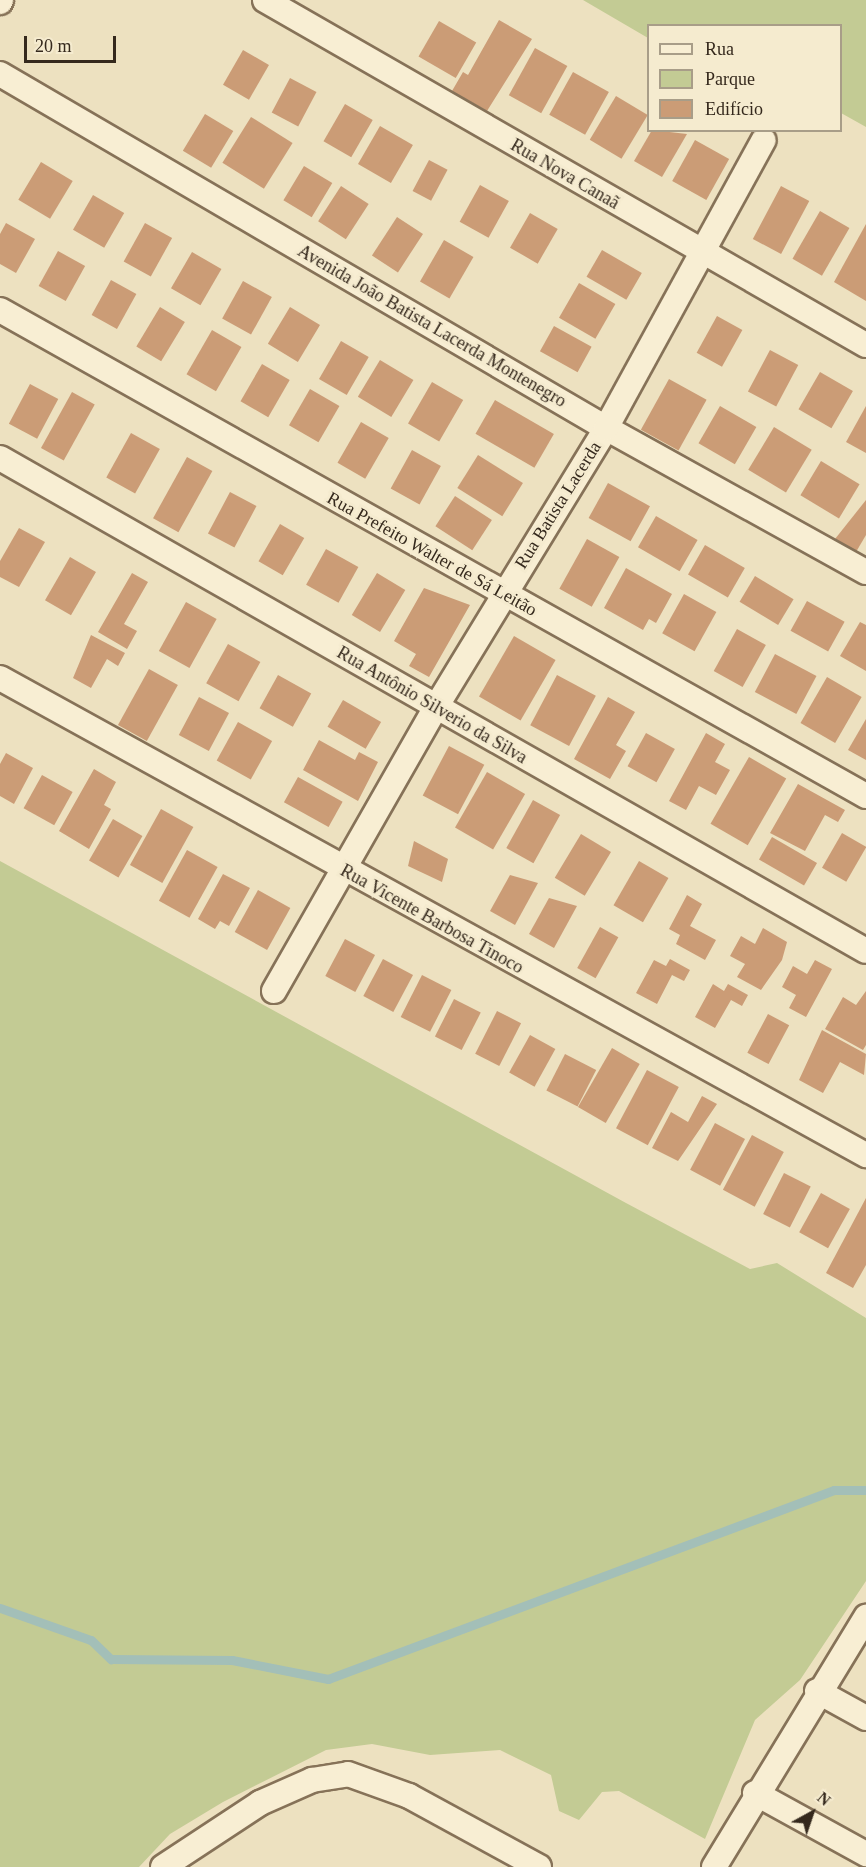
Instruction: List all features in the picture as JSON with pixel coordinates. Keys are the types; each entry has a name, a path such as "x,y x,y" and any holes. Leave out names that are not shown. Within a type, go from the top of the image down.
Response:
{"street":[{"name":"Rua Nova Canaã","path":"266,0 866,345"},
{"name":"Avenida João Batista Lacerda Montenegro","path":"0,74 606,428 866,572"},
{"name":"Rua Batista Lacerda","path":"274,991 435,707 606,428 764,140"},
{"name":"Rua Prefeito Walter de Sá Leitão","path":"0,310 866,796"},
{"name":"Rua Antônio Silverio da Silva","path":"0,458 866,951"},
{"name":"Rua Vicente Barbosa Tinoco","path":"0,678 344,871 866,1155"},
{"path":"714,1867 755,1793 866,1617"},
{"path":"818,1691 866,1718"},
{"path":"163,1867 260,1803 312,1780 348,1774 409,1796 538,1867"},
{"path":"755,1793 866,1854"}],"green space":[{"path":"583,0 866,0 866,127 842,114 842,24 647,24 647,37"},
{"path":"0,861 750,1269 777,1263 866,1318 866,1581 800,1680 755,1720 705,1839 619,1791 602,1792 579,1820 559,1811 551,1775 500,1750 430,1755 372,1744 326,1750 223,1802 170,1834 139,1867 0,1867"}],"building":[{"path":"499,20 532,39 487,111 452,91 463,72 468,75"},
{"path":"439,21 476,42 456,78 418,57"},
{"path":"535,48 567,66 541,113 509,95"},
{"path":"243,50 269,65 249,100 223,85"},
{"path":"573,72 609,92 585,135 549,115"},
{"path":"290,78 316,92 298,127 272,112"},
{"path":"616,96 647,115 621,159 590,140"},
{"path":"345,104 373,120 351,157 324,141"},
{"path":"205,114 233,131 211,168 183,151"},
{"path":"251,117 293,143 264,189 222,163"},
{"path":"380,126 413,145 391,183 358,164"},
{"path":"651,132 687,134 662,177 634,161"},
{"path":"695,140 729,159 706,200 672,181"},
{"path":"429,160 448,170 431,201 413,191"},
{"path":"41,162 73,181 50,219 18,200"},
{"path":"304,166 332,183 312,217 283,200"},
{"path":"480,185 509,201 489,238 460,222"},
{"path":"341,186 369,204 346,239 318,221"},
{"path":"781,186 809,201 781,254 753,239"},
{"path":"93,195 124,213 104,248 73,230"},
{"path":"820,211 849,228 822,276 792,259"},
{"path":"530,213 558,229 538,264 510,248"},
{"path":"397,217 423,234 398,272 372,256"},
{"path":"6,223 35,239 16,273 0,264 0,234"},
{"path":"145,223 172,238 151,277 124,261"},
{"path":"866,224 866,301 834,282"},
{"path":"444,240 473,257 449,299 420,282"},
{"path":"602,250 642,273 626,300 586,277"},
{"path":"58,251 85,266 66,301 39,286"},
{"path":"192,252 221,269 200,305 171,288"},
{"path":"111,280 136,294 117,329 92,315"},
{"path":"243,281 272,297 251,335 222,319"},
{"path":"579,283 615,304 595,339 559,318"},
{"path":"160,307 185,322 161,361 136,346"},
{"path":"290,307 320,325 298,362 268,344"},
{"path":"717,316 742,330 722,367 697,353"},
{"path":"554,326 592,347 578,372 540,351"},
{"path":"212,330 241,347 216,391 186,374"},
{"path":"341,341 369,357 347,395 319,379"},
{"path":"770,350 798,365 776,407 748,391"},
{"path":"380,360 413,380 391,417 358,397"},
{"path":"262,364 290,380 268,417 240,401"},
{"path":"820,372 853,391 831,428 798,409"},
{"path":"669,379 707,400 678,451 641,430"},
{"path":"432,382 463,400 439,442 408,424"},
{"path":"30,384 58,399 37,439 9,424"},
{"path":"310,389 339,406 318,442 289,425"},
{"path":"72,392 95,405 64,461 41,448"},
{"path":"495,400 554,434 534,468 476,434"},
{"path":"720,406 756,427 735,464 698,443"},
{"path":"866,406 866,453 846,442"},
{"path":"361,422 389,438 365,479 338,463"},
{"path":"774,427 812,450 786,493 748,470"},
{"path":"131,433 160,449 135,494 106,478"},
{"path":"412,450 441,466 420,504 391,488"},
{"path":"478,455 523,483 502,516 457,488"},
{"path":"187,457 212,471 178,532 153,518"},
{"path":"821,461 860,484 839,518 800,495"},
{"path":"608,483 650,506 631,541 589,518"},
{"path":"230,492 256,506 234,548 208,533"},
{"path":"455,496 492,520 472,550 435,526"},
{"path":"866,500 866,535 856,552 835,539"},
{"path":"656,516 698,540 680,571 638,547"},
{"path":"280,524 304,538 283,575 258,561"},
{"path":"19,528 45,542 19,587 0,577 0,561"},
{"path":"587,539 619,557 592,607 559,589"},
{"path":"705,545 745,568 728,597 688,574"},
{"path":"326,549 358,567 338,603 306,585"},
{"path":"70,557 96,572 71,615 45,600"},
{"path":"626,568 672,594 656,623 649,619 643,630 604,608"},
{"path":"132,573 148,582 124,624 137,631 127,649 98,632"},
{"path":"377,573 405,590 380,632 352,615"},
{"path":"755,576 794,599 778,625 740,602"},
{"path":"424,588 470,605 429,677 409,666 416,654 394,641"},
{"path":"684,594 716,612 695,651 662,633"},
{"path":"807,601 845,622 828,652 791,631"},
{"path":"186,602 217,619 189,668 159,651"},
{"path":"860,622 866,625 866,671 840,656"},
{"path":"737,629 766,645 743,687 714,671"},
{"path":"91,635 125,653 118,666 107,659 91,688 73,678"},
{"path":"514,636 556,660 521,721 479,697"},
{"path":"228,644 260,662 239,701 206,683"},
{"path":"775,654 816,676 796,714 755,692"},
{"path":"149,669 178,685 147,741 118,725"},
{"path":"278,675 311,693 293,727 260,708"},
{"path":"557,675 596,696 569,746 530,725"},
{"path":"827,677 862,697 835,743 800,723"},
{"path":"199,697 229,713 209,751 179,735"},
{"path":"608,697 635,712 616,745 626,751 610,779 574,759"},
{"path":"343,700 381,722 366,749 328,727"},
{"path":"866,719 866,760 848,750"},
{"path":"238,722 272,741 251,779 217,760"},
{"path":"646,733 675,749 656,782 628,766"},
{"path":"706,733 725,744 715,762 730,770 716,795 699,786 686,810 669,801"},
{"path":"319,740 355,760 359,752 378,762 358,801 303,770"},
{"path":"449,746 484,765 458,814 423,795"},
{"path":"6,753 33,768 14,804 0,796 0,764"},
{"path":"749,757 786,778 748,845 710,824"},
{"path":"94,769 116,782 104,805 111,809 89,849 59,831"},
{"path":"487,772 525,794 493,849 455,827"},
{"path":"42,775 73,792 54,825 24,808"},
{"path":"298,777 343,802 329,827 284,802"},
{"path":"798,784 845,810 838,822 825,815 805,851 770,833"},
{"path":"533,800 560,815 533,863 506,848"},
{"path":"161,809 193,827 162,883 130,865"},
{"path":"113,819 142,836 118,878 89,861"},
{"path":"842,833 866,847 846,882 822,868"},
{"path":"581,834 611,852 585,896 555,878"},
{"path":"772,837 817,863 804,886 759,860"},
{"path":"414,841 448,859 442,882 408,866"},
{"path":"187,850 218,867 189,918 159,901"},
{"path":"639,861 668,878 643,922 614,905"},
{"path":"223,874 250,888 229,926 220,921 215,929 198,919"},
{"path":"510,875 538,883 515,925 490,911"},
{"path":"258,890 290,908 267,950 235,932"},
{"path":"687,895 702,904 690,926 716,940 705,960 676,944 680,935 669,929"},
{"path":"549,898 577,906 554,948 529,934"},
{"path":"600,927 618,937 596,978 577,968"},
{"path":"763,928 787,942 782,960 761,990 737,977 745,964 730,956 741,936 755,944"},
{"path":"345,939 375,955 355,992 325,976"},
{"path":"383,959 413,975 393,1012 363,996"},
{"path":"670,959 690,970 684,981 672,975 657,1004 636,993 654,960 666,966"},
{"path":"815,960 832,969 806,1017 789,1008 796,995 782,987 793,966 807,974"},
{"path":"422,975 451,990 430,1032 401,1017"},
{"path":"713,984 724,991 728,984 748,995 742,1006 731,1000 715,1028 695,1017"},
{"path":"866,991 866,1045 863,1050 825,1029 843,997 856,1005"},
{"path":"454,999 481,1013 462,1050 435,1036"},
{"path":"497,1011 521,1023 499,1066 475,1054"},
{"path":"768,1014 789,1025 769,1064 747,1053"},
{"path":"822,1030 866,1054 864,1075 840,1062 823,1093 799,1080"},
{"path":"530,1035 555,1049 535,1087 509,1073"},
{"path":"612,1048 640,1064 606,1123 578,1107"},
{"path":"565,1054 596,1070 578,1106 546,1091"},
{"path":"647,1070 679,1087 648,1145 616,1128"},
{"path":"702,1096 717,1104 678,1161 652,1148 671,1112 688,1122"},
{"path":"715,1123 745,1139 720,1186 690,1170"},
{"path":"752,1135 784,1152 755,1207 723,1190"},
{"path":"784,1173 811,1187 790,1228 763,1214"},
{"path":"821,1193 850,1209 828,1248 799,1232"},
{"path":"866,1198 866,1265 853,1288 826,1273"}],"waterway":[{"path":"0,1608 91,1640 111,1659 232,1660 328,1679 834,1490 866,1490"}]}
